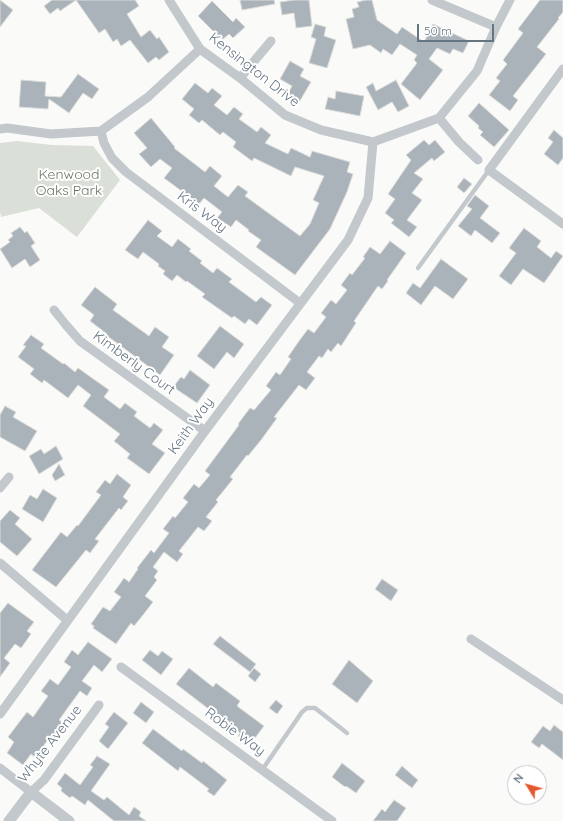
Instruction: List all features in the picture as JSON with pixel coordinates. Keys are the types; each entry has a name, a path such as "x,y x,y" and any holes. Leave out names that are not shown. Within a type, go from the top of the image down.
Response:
{"street":[{"name":"Kensington Drive","path":"169,0 200,49 240,78 285,115 321,130 373,142"},
{"path":"432,0 496,27"},
{"path":"373,142 439,118 477,71 496,27 510,0"},
{"path":"240,78 271,41"},
{"path":"0,129 7,128 51,134 101,131 148,97 200,49"},
{"path":"563,69 489,170 563,224"},
{"path":"439,118 459,142 478,160"},
{"name":"Kris Way","path":"101,131 104,143 112,158 126,172 300,303"},
{"name":"Keith Way","path":"0,714 205,431 348,240 368,198 373,142"},
{"name":"Kimberly Court","path":"54,310 80,341 205,431"},
{"path":"0,488 9,476"},
{"path":"0,563 67,620"},
{"path":"471,639 563,700"},
{"name":"Robie Way","path":"121,666 332,821"},
{"name":"Whyte Avenue","path":"9,821 31,792 44,780 99,705"},
{"path":"0,768 69,821"}],"lane":[{"path":"418,268 489,170"},
{"path":"262,770 302,712 307,708 315,708 347,732"}],"green space":[{"name":"Kenwood Oaks Park","path":"17,141 52,145 93,146 120,180 77,237 39,208 1,217 0,143"}],"building":[{"path":"0,0 13,10 0,27"},
{"path":"52,0 76,0 60,11 58,8 50,14 44,6"},
{"path":"76,0 135,0 139,6 127,14 141,37 150,30 157,39 159,37 169,52 159,60 156,57 148,63 130,40 121,46 117,39 113,42 105,29 99,33"},
{"path":"240,0 274,0 275,4 242,10"},
{"path":"309,0 312,26 296,28 294,13 282,15 280,2"},
{"path":"372,0 377,20 397,34 402,27 424,42 433,24 469,41 463,53 453,49 450,54 437,48 429,59 443,70 420,100 401,84 417,63 414,60 417,55 400,44 392,55 383,49 381,53 370,45 353,49 346,19 354,17 352,9 359,7 357,2"},
{"path":"540,0 563,0 563,12 537,47 546,54 513,96 518,100 510,111 489,95 500,81 496,78 507,64 503,60 523,33 518,29"},
{"path":"212,1 233,22 236,18 245,27 233,38 229,34 222,40 198,16"},
{"path":"315,24 326,27 324,36 336,40 327,68 309,63 316,39 311,37"},
{"path":"290,61 304,69 300,76 311,82 298,104 286,97 292,86 280,79"},
{"path":"78,74 99,89 92,99 83,93 69,113 49,99 48,109 19,107 21,80 46,82 45,96 61,97"},
{"path":"396,80 409,106 398,112 392,102 378,110 366,87 373,83 376,91"},
{"path":"195,83 208,93 212,88 222,96 214,105 227,115 234,107 243,114 239,119 257,132 261,127 271,135 265,143 288,154 291,148 310,157 312,151 350,162 347,172 353,174 347,192 330,229 295,275 256,247 261,240 236,220 231,227 217,218 222,212 204,198 199,204 164,178 172,168 160,159 151,167 139,154 147,148 134,133 151,118 175,147 174,148 205,172 210,166 222,176 214,186 228,197 238,185 248,192 245,196 300,236 310,224 319,203 313,200 324,176 295,167 291,176 254,158 252,161 233,147 236,142 223,132 220,135 202,120 199,123 189,115 194,109 182,99"},
{"path":"336,91 364,96 360,116 325,109 328,97 335,99"},
{"path":"479,103 509,130 494,147 480,135 483,132 468,116"},
{"path":"554,130 563,138 563,158 558,165 544,154 553,142 548,138"},
{"path":"424,140 429,145 435,140 445,152 434,161 432,158 414,173 423,179 412,193 422,200 407,220 417,227 409,237 391,223 394,220 385,213 395,199 388,194 411,160 406,155"},
{"path":"464,178 472,184 464,193 457,187"},
{"path":"475,195 489,206 480,218 500,233 492,243 475,230 471,236 458,226 472,209 467,206"},
{"path":"148,220 162,231 157,236 172,247 178,239 191,249 189,251 202,261 200,263 213,273 217,268 232,279 229,282 256,302 261,297 272,305 257,325 249,319 245,324 234,316 232,318 202,297 205,294 177,275 172,281 163,274 165,271 158,266 159,264 143,252 138,259 125,250"},
{"path":"20,227 25,233 27,231 35,243 31,246 40,260 30,267 25,259 12,268 0,249 10,242 8,240 13,236 11,233"},
{"path":"524,228 541,241 537,247 551,258 556,251 563,256 544,283 523,269 511,285 499,276 516,253 509,248"},
{"path":"390,241 406,253 387,280 388,281 382,289 378,286 354,321 356,323 341,346 338,343 331,352 328,349 322,358 319,356 307,372 315,378 306,390 299,385 274,417 277,418 261,440 230,477 233,479 216,500 218,502 206,517 212,521 204,531 198,527 179,551 183,554 177,562 164,552 153,567 158,571 154,577 157,580 145,596 153,602 134,626 131,623 116,644 93,628 94,626 91,624 103,607 110,611 121,597 114,592 124,578 129,582 138,569 137,568 151,550 154,553 169,533 163,529 173,516 175,518 188,502 183,498 194,484 199,488 210,475 205,471 250,408 254,410 271,390 266,386 276,372 280,375 291,359 288,357 308,329 314,333 326,317 321,313 331,300 336,304 347,290 341,285 350,273 352,275 365,258 363,257 370,247 380,254"},
{"path":"441,259 468,279 453,299 435,286 421,305 406,293 413,283 420,288"},
{"path":"95,287 117,304 113,310 149,336 155,327 169,337 162,347 174,355 160,375 106,335 107,334 90,321 94,315 81,305"},
{"path":"220,326 244,344 234,358 227,352 214,369 197,356"},
{"path":"31,335 44,344 41,348 63,364 64,363 75,372 78,368 109,390 104,397 120,409 125,403 137,412 134,416 150,428 154,423 163,430 152,444 165,453 149,474 127,458 130,454 114,441 120,434 83,406 91,395 78,385 68,398 44,380 42,383 30,374 34,369 18,357 26,346 23,345"},
{"path":"190,370 210,385 197,403 173,387 181,377 184,379"},
{"path":"5,406 16,412 13,417 37,431 25,451 0,437 0,415"},
{"path":"56,446 63,459 39,474 29,456 41,449 44,454"},
{"path":"59,464 65,475 55,481 52,475"},
{"path":"117,474 131,485 123,497 128,501 121,510 119,508 95,539 99,541 90,553 86,550 56,587 32,570 61,532 67,537 77,525 78,526 101,495 96,492 105,480 110,484"},
{"path":"43,489 57,498 43,522 22,509 30,495 37,499"},
{"path":"10,510 20,518 15,524 32,539 17,556 0,542 0,521"},
{"path":"382,579 398,590 391,601 375,589"},
{"path":"8,603 34,622 27,631 31,634 21,648 15,644 4,658 10,663 0,677 0,613"},
{"path":"220,636 256,664 250,672 213,644"},
{"path":"88,642 112,659 102,672 94,665 82,681 92,688 87,696 80,691 59,720 65,724 51,743 47,741 35,757 31,754 23,765 7,753 14,742 8,737 27,712 33,717 48,696 41,691 50,679 58,685 71,667 64,662 72,650 78,655"},
{"path":"150,650 158,656 162,651 173,659 161,675 142,660"},
{"path":"349,660 373,681 357,703 332,684"},
{"path":"189,668 213,687 216,683 240,701 237,706 264,726 252,742 248,738 245,742 238,736 240,733 176,684"},
{"path":"254,668 261,674 255,682 248,676"},
{"path":"276,700 283,706 277,714 269,708"},
{"path":"141,702 154,712 146,723 133,713"},
{"path":"114,712 128,723 108,749 99,741 109,727 105,724"},
{"path":"554,725 563,732 563,760 542,744 539,748 531,742 543,726 550,731"},
{"path":"153,729 182,751 183,749 202,763 203,761 227,780 214,796 207,791 209,789 180,767 178,771 142,743"},
{"path":"97,756 110,764 91,791 104,800 107,797 129,815 134,807 141,812 139,816 146,821 114,821 88,800 85,805 72,796 70,798 61,791 62,788 57,784 65,773 80,785 93,767 90,765"},
{"path":"342,763 365,781 356,793 332,777"},
{"path":"402,766 418,780 412,788 395,775"},
{"path":"394,800 406,808 397,821 373,821 382,809 385,812"}]}
